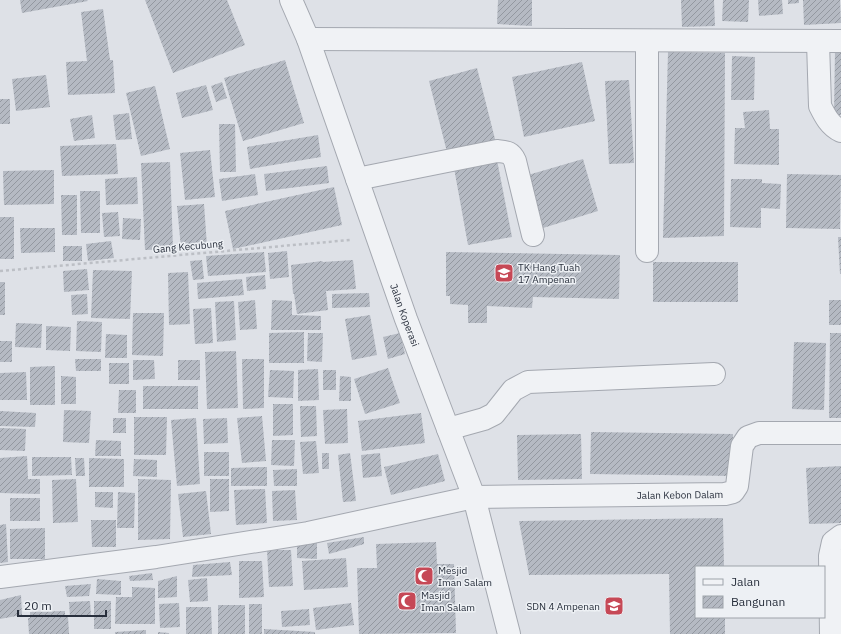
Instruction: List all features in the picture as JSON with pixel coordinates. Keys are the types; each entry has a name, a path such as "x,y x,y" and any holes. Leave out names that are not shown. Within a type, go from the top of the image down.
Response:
{"street":[{"name":"Jalan Koperasi","path":"291,0 308,39 406,319 474,497 509,634"},
{"path":"308,39 841,41"},
{"path":"647,41 647,251"},
{"path":"818,42 820,106 830,123 841,131"},
{"path":"357,179 497,151 507,152 512,154 515,161 534,236"},
{"path":"448,429 484,419 494,414 513,390 528,382 714,374"},
{"name":"Jalan Kebon Dalam","path":"0,577 156,557 308,533 474,497 725,494 733,492 737,486 742,446 748,437 759,433 841,433"},
{"path":"831,634 830,556 833,542 841,536"}],"path":[{"name":"Gang Kecubung","path":"0,271 378,238"}],"building":[{"path":"20,0 87,0 88,1 22,13"},
{"path":"145,0 227,0 245,45 173,73"},
{"path":"498,0 532,0 532,26 497,24"},
{"path":"681,0 714,0 715,26 682,27"},
{"path":"723,0 749,0 748,22 722,21"},
{"path":"758,0 782,0 783,14 759,16"},
{"path":"788,0 799,0 799,3 788,4"},
{"path":"803,0 840,0 841,23 804,25"},
{"path":"103,9 110,60 113,60 115,93 68,95 66,62 87,61 81,12"},
{"path":"835,50 841,50 841,115 834,115"},
{"path":"668,52 725,53 724,236 663,238"},
{"path":"732,56 755,57 754,100 731,100"},
{"path":"285,60 304,123 243,141 224,78"},
{"path":"582,62 595,121 524,137 512,77"},
{"path":"477,68 496,143 448,156 429,81"},
{"path":"46,75 50,107 16,111 12,79"},
{"path":"629,80 634,163 609,164 605,81"},
{"path":"222,82 227,98 216,102 211,86"},
{"path":"206,85 213,110 182,118 176,93"},
{"path":"155,86 170,149 141,156 126,93"},
{"path":"0,99 10,99 10,124 0,124"},
{"path":"769,110 770,129 779,129 779,165 734,164 735,128 745,128 743,112"},
{"path":"129,113 132,139 116,140 113,115"},
{"path":"92,115 95,138 74,141 70,119"},
{"path":"219,124 235,124 236,172 220,172"},
{"path":"318,135 321,157 250,169 247,147"},
{"path":"116,144 118,174 62,176 60,146"},
{"path":"210,150 215,197 185,200 180,153"},
{"path":"583,159 598,211 543,228 528,175"},
{"path":"497,160 512,237 468,245 454,168"},
{"path":"170,162 173,249 145,250 141,163"},
{"path":"327,166 329,183 266,191 264,174"},
{"path":"54,170 54,204 4,205 3,171"},
{"path":"255,174 258,195 222,201 219,179"},
{"path":"787,174 841,175 840,229 786,228"},
{"path":"137,177 138,204 106,205 105,179"},
{"path":"731,179 762,179 762,183 781,184 780,209 761,208 761,228 730,227"},
{"path":"334,187 342,225 233,249 225,211"},
{"path":"80,191 100,191 100,233 81,233"},
{"path":"61,195 77,195 77,235 62,235"},
{"path":"204,204 207,246 181,248 177,206"},
{"path":"118,212 120,236 104,237 102,213"},
{"path":"0,217 14,217 14,259 0,259"},
{"path":"123,218 141,219 140,240 122,239"},
{"path":"20,228 55,228 55,252 21,253"},
{"path":"838,237 841,237 841,274 840,274"},
{"path":"111,241 114,258 88,261 86,244"},
{"path":"63,246 82,246 82,261 63,261"},
{"path":"287,251 289,277 270,279 268,253"},
{"path":"264,252 266,272 208,276 206,256"},
{"path":"446,252 620,255 619,299 533,297 532,308 487,306 487,323 468,323 468,305 450,304 450,296 446,296"},
{"path":"202,260 204,279 193,280 190,261"},
{"path":"353,260 356,289 326,291 328,310 297,314 293,294 291,265 322,261"},
{"path":"653,262 738,262 738,302 653,302"},
{"path":"87,269 89,290 64,292 63,271"},
{"path":"93,270 132,271 130,319 91,318"},
{"path":"188,272 190,324 169,325 168,273"},
{"path":"265,275 266,289 247,291 246,277"},
{"path":"242,279 244,295 198,299 197,283"},
{"path":"0,282 5,282 5,315 0,315"},
{"path":"369,293 370,307 332,308 332,294"},
{"path":"87,294 88,314 72,315 71,295"},
{"path":"255,300 257,329 240,330 238,302"},
{"path":"272,300 292,301 292,315 321,316 321,330 271,330"},
{"path":"829,300 841,300 841,325 829,325"},
{"path":"234,301 236,340 217,342 215,302"},
{"path":"211,308 213,343 195,344 193,309"},
{"path":"133,313 164,313 163,356 132,355"},
{"path":"370,315 377,355 352,360 345,319"},
{"path":"77,321 102,322 101,352 76,351"},
{"path":"16,323 42,324 41,348 15,347"},
{"path":"46,326 71,327 70,351 46,350"},
{"path":"304,332 304,363 269,363 269,333"},
{"path":"308,333 323,333 322,362 307,361"},
{"path":"400,333 405,354 388,359 383,337"},
{"path":"830,333 841,333 841,418 829,418"},
{"path":"106,334 127,335 127,358 105,358"},
{"path":"0,341 12,341 12,362 0,362"},
{"path":"794,342 826,343 824,410 792,409"},
{"path":"236,351 238,408 207,409 205,352"},
{"path":"75,359 101,359 101,371 76,371"},
{"path":"242,359 264,359 264,408 243,409"},
{"path":"133,360 154,360 155,379 133,380"},
{"path":"178,360 200,360 200,380 178,380"},
{"path":"109,363 129,363 129,384 109,384"},
{"path":"55,366 55,405 30,405 30,367"},
{"path":"388,368 400,403 365,414 354,379"},
{"path":"318,369 319,400 298,401 298,370"},
{"path":"270,370 294,371 293,398 268,397"},
{"path":"323,370 336,370 336,390 323,390"},
{"path":"26,372 27,400 0,400 0,373"},
{"path":"61,376 76,377 76,404 61,404"},
{"path":"340,376 351,377 351,401 339,401"},
{"path":"143,386 198,386 198,409 143,409"},
{"path":"119,390 136,390 136,413 118,413"},
{"path":"273,404 293,404 293,435 273,436"},
{"path":"300,406 316,406 317,436 301,437"},
{"path":"347,409 348,443 325,444 323,410"},
{"path":"64,410 91,411 89,443 63,442"},
{"path":"0,411 36,413 35,427 0,426"},
{"path":"421,413 425,443 362,451 358,421"},
{"path":"262,416 266,461 242,463 237,418"},
{"path":"134,417 167,417 166,455 134,455"},
{"path":"113,418 126,418 126,433 113,433"},
{"path":"196,418 200,484 177,486 171,420"},
{"path":"227,418 228,443 204,444 203,419"},
{"path":"0,428 26,429 25,451 0,450"},
{"path":"591,432 733,434 732,476 590,474"},
{"path":"581,434 582,479 518,480 517,435"},
{"path":"96,440 121,441 121,456 95,456"},
{"path":"272,440 295,440 294,466 271,465"},
{"path":"316,441 319,473 303,474 300,442"},
{"path":"204,452 229,452 229,476 204,476"},
{"path":"322,453 329,453 329,469 322,469"},
{"path":"350,453 356,501 343,502 338,455"},
{"path":"380,453 382,476 363,478 361,455"},
{"path":"438,454 445,481 391,495 384,467"},
{"path":"27,456 28,479 40,479 40,494 0,493 0,458"},
{"path":"32,457 71,457 72,475 32,476"},
{"path":"75,458 84,458 85,476 76,476"},
{"path":"89,458 124,459 124,487 89,487"},
{"path":"134,459 157,460 157,477 133,476"},
{"path":"841,466 841,523 809,524 806,468"},
{"path":"267,467 267,486 231,486 231,468"},
{"path":"297,469 297,486 274,486 273,470"},
{"path":"76,479 78,522 53,523 52,480"},
{"path":"138,479 171,480 170,539 138,540"},
{"path":"210,479 229,479 229,511 210,512"},
{"path":"265,489 267,523 236,525 234,490"},
{"path":"295,490 297,520 273,521 272,491"},
{"path":"206,491 211,534 183,537 178,494"},
{"path":"95,492 113,492 113,508 95,507"},
{"path":"118,492 135,493 134,528 117,528"},
{"path":"10,498 40,498 40,521 10,521"},
{"path":"723,518 724,566 695,566 695,618 725,618 725,634 670,634 669,574 529,575 519,521"},
{"path":"91,520 116,520 116,547 92,547"},
{"path":"6,524 8,562 0,563 0,525"},
{"path":"45,528 45,559 10,559 10,529"},
{"path":"364,537 364,544 329,554 327,543"},
{"path":"297,541 317,542 317,559 297,558"},
{"name":"Masjid Iman Salam","path":"436,542 437,564 454,564 456,633 359,634 357,568 377,568 376,544"},
{"path":"267,550 291,550 293,586 269,587"},
{"path":"346,558 348,587 304,590 302,561"},
{"path":"239,561 262,561 264,597 239,598"},
{"path":"230,562 232,575 192,577 193,565"},
{"path":"152,573 153,580 130,581 129,576"},
{"path":"177,576 177,597 158,598 158,581"},
{"path":"207,578 208,601 190,602 188,580"},
{"path":"97,579 121,581 121,595 96,594"},
{"path":"91,584 89,596 67,597 65,586"},
{"path":"132,587 155,588 155,624 115,624 116,597 132,597"},
{"path":"21,595 22,615 0,619 0,600"},
{"path":"90,601 91,616 70,617 69,602"},
{"path":"94,601 111,601 111,629 94,629"},
{"path":"179,603 180,627 160,628 159,604"},
{"path":"351,603 354,625 316,630 313,608"},
{"path":"249,604 262,604 262,634 249,634"},
{"path":"218,605 245,605 245,634 218,634"},
{"path":"186,607 211,607 212,634 186,634"},
{"path":"309,609 310,625 282,627 281,611"},
{"path":"65,611 65,617 68,617 69,634 29,634 28,618 30,618 30,612"},
{"path":"264,629 315,632 315,634 264,634"},
{"path":"146,630 146,634 115,634 115,632"},
{"path":"158,632 169,633 169,634 158,634"}],"place":[{"name":"TK Hang Tuah 17 Ampenan","path":"504,273"},
{"name":"Mesjid Iman Salam","path":"424,576"},
{"name":"Masjid Iman Salam","path":"407,601"},
{"name":"SDN 4 Ampenan","path":"614,606"}]}
